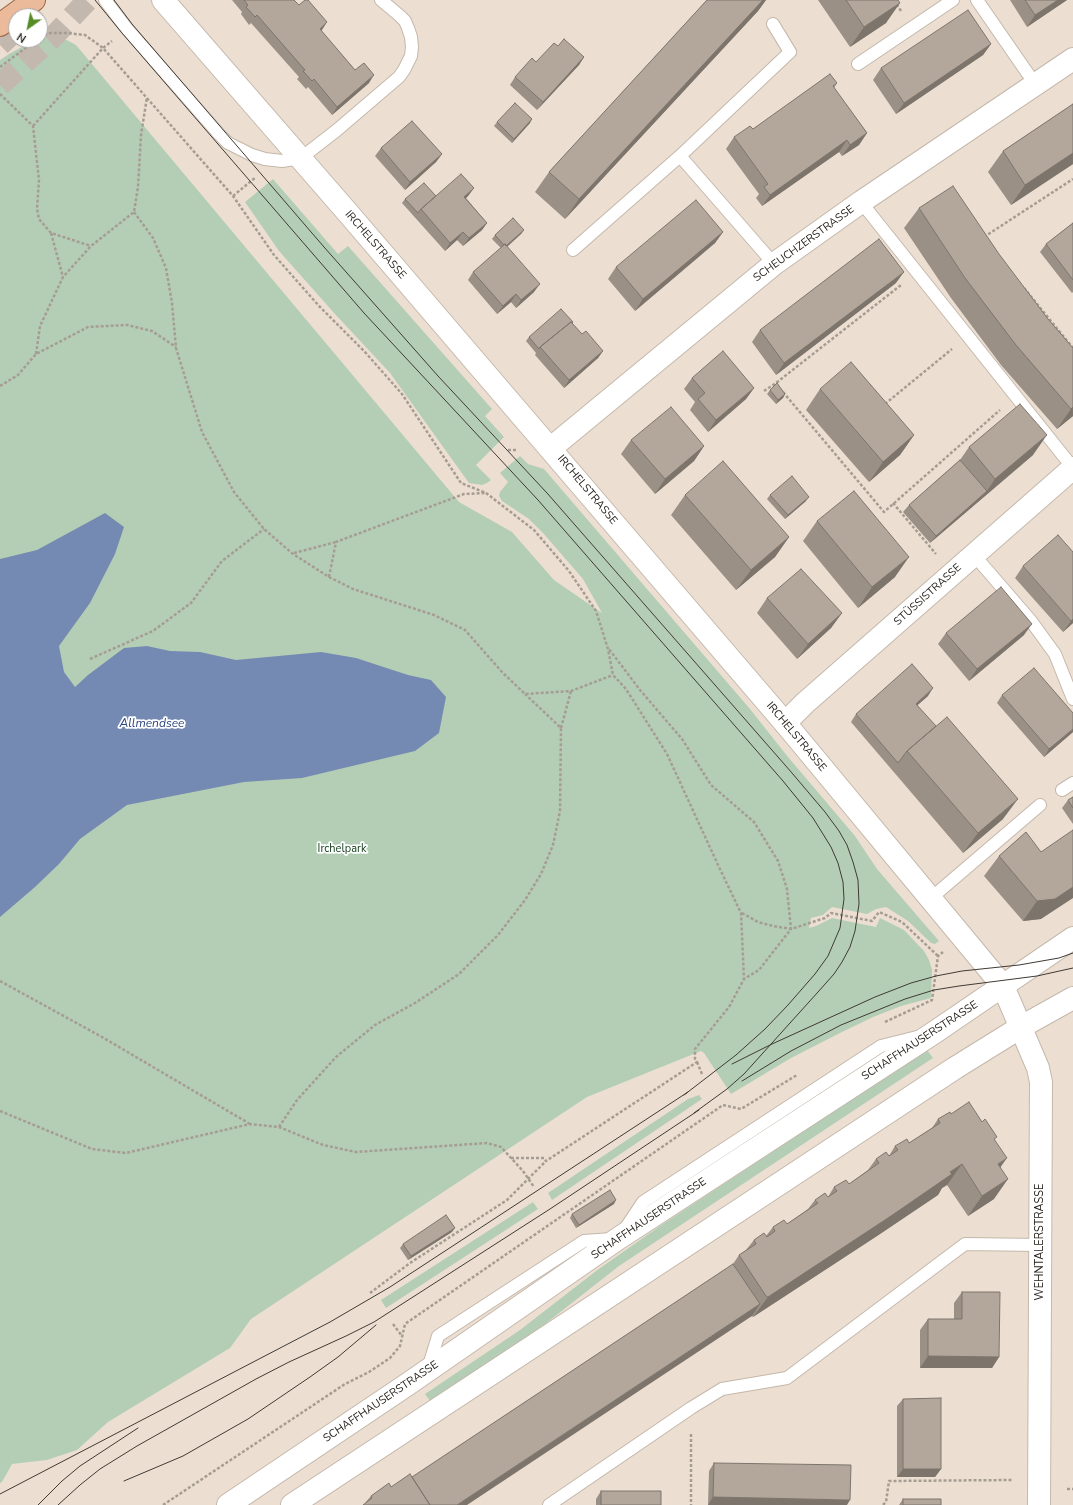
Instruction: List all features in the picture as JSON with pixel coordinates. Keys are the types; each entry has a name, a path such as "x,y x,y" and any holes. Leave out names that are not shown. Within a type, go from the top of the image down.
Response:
{"main road":[{"path":"0,25 34,0"}],"street":[{"name":"IRCHELSTRASSE","path":"163,0 551,448 785,723 1003,986"},
{"name":"SCHEUCHZERSTRASSE","path":"551,448 774,264 861,202 1073,59"},
{"name":"STÜSSISTRASSE","path":"785,723 805,703 1073,468"},
{"name":"SCHAFFHAUSERSTRASSE","path":"228,1505 428,1370 619,1238 932,1034 1073,938"},
{"name":"WEHNTALERSTRASSE","path":"1003,986 1038,1068 1041,1082 1038,1505"},
{"path":"292,1505 955,1068 1073,998"}],"lane":[{"path":"106,0 127,29 215,131 228,143 252,155 265,159 282,161 301,158 399,77 404,70 410,56 412,43 408,28 400,16 382,0"},
{"path":"858,64 953,0"},
{"path":"977,0 1035,84"},
{"path":"573,250 680,156 790,52 774,24"},
{"path":"680,156 774,264"},
{"path":"861,202 1073,468"},
{"path":"974,555 1031,621 1055,654 1073,699"},
{"path":"1062,790 1073,783"},
{"path":"930,899 1040,806"},
{"path":"552,1504 690,1408 722,1389 787,1378 965,1244 1040,1245"}],"path":[{"path":"48,34 66,33 85,35 103,48 233,196 274,255 319,306 365,352 402,394 461,483 486,493 534,530 569,571 596,611 608,648 613,675 626,689 667,754 741,913 744,979"},
{"path":"33,126 103,48 116,38"},
{"path":"0,67 25,48"},
{"path":"0,94 33,126 39,180 37,209 40,219 50,233 64,277"},
{"path":"36,354 40,326 64,277 91,246 134,212 138,187 141,135 147,97"},
{"path":"984,238 1073,179"},
{"path":"134,212 153,238 166,268 172,303 176,348 202,432 234,492 264,529 293,554 329,577 353,589 434,615 465,630 502,672 561,728"},
{"path":"50,233 91,246"},
{"path":"764,390 776,383 917,273"},
{"path":"1023,287 1073,348"},
{"path":"0,386 18,375 36,354 88,327 127,325 152,332 176,348"},
{"path":"885,404 968,336"},
{"path":"776,383 884,512 1016,396"},
{"path":"293,554 336,542 464,494 486,493"},
{"path":"893,503 938,556"},
{"path":"90,659 153,631 190,603 222,562 264,529"},
{"path":"329,577 336,542"},
{"path":"608,648 640,690 682,739 711,785 754,822 778,860 787,890 791,929 758,970 744,979 729,1008 695,1048 695,1059 702,1074"},
{"path":"525,694 571,690 613,675"},
{"path":"279,1127 297,1100 336,1057 375,1025 415,1003 459,974 498,935 525,900 541,874 553,845 560,811 561,728 571,690"},
{"path":"741,913 758,922 791,929 825,918 831,913 872,921 879,912 902,922 938,956 932,1000 915,1008 918,1013"},
{"path":"0,981 102,1037 250,1124"},
{"path":"370,1293 410,1263 507,1200 546,1161 697,1062"},
{"path":"163,1505 345,1384 369,1372 390,1358 400,1346 405,1324 556,1217 723,1105"},
{"path":"0,1111 92,1149 126,1153 250,1124 279,1127 323,1145 356,1152 487,1143 501,1147 534,1187"},
{"path":"511,1158 544,1158 546,1161"},
{"path":"393,1324 402,1336"},
{"path":"390,1358 394,1363"},
{"path":"690,1408 691,1505"},
{"path":"883,1505 886,1502 889,1481 1012,1480"},
{"path":"1067,1489 1073,1489"}],"green space":[{"name":"Irchelpark","path":"48,37 63,38 76,45 459,502 512,532 554,580 602,613 583,579 543,533 529,519 502,501 499,496 500,492 508,482 500,473 520,456 528,464 544,469 750,709 788,757 855,836 877,869 939,941 935,944 931,943 908,921 886,907 876,909 867,914 832,907 823,915 811,918 809,928 832,918 876,927 880,918 904,930 924,951 929,960 932,970 931,998 901,1006 873,1017 791,1058 731,1094 704,1053 701,1051 587,1097 251,1319 230,1348 108,1422 77,1450 47,1460 12,1464 0,1483 0,60 20,48 48,48"},
{"path":"273,179 338,254 348,246 492,409 485,416 504,437 476,465 491,480 487,483 482,485 469,483 390,373 279,251 245,202"},
{"path":"927,1050 933,1058 619,1266 540,1328 430,1401 425,1394 520,1330 596,1271 660,1226"},
{"path":"699,1095 702,1099 552,1200 548,1193 688,1099"},
{"path":"533,1202 538,1209 386,1308 381,1300"}],"water":[{"name":"Allmendsee","path":"105,513 124,527 115,554 90,603 59,646 64,672 75,687 88,675 124,648 147,646 170,651 200,652 236,660 321,652 356,658 408,675 431,680 446,697 439,733 415,751 302,778 244,782 127,805 80,839 59,864 0,917 0,559 37,550"}],"building":[{"path":"244,0 294,0 299,5 305,0 308,0 327,22 320,29 355,70 364,63 374,75 337,107 314,79 312,81 303,71 305,70 257,15 255,17 246,7 248,5"},
{"path":"707,0 763,0 579,199 549,172"},
{"path":"846,0 898,0 900,3 864,27"},
{"path":"1025,0 1058,0 1035,15"},
{"path":"968,10 991,44 904,103 881,68"},
{"path":"564,39 584,57 543,102 515,77 532,58 536,62 554,43 558,46"},
{"path":"830,74 837,83 833,86 867,133 850,145 847,140 770,195 764,187 768,184 734,137 750,126 753,129"},
{"path":"515,103 532,119 514,139 497,122"},
{"path":"1073,104 1073,153 1025,185 1003,151"},
{"path":"412,121 442,154 410,182 381,148"},
{"path":"461,174 474,188 464,197 487,223 469,238 463,232 450,243 421,209"},
{"path":"424,183 436,196 418,213 405,199"},
{"path":"953,186 999,254 1048,319 1073,348 1073,407 1071,409 1016,345 965,278 919,208"},
{"path":"696,200 723,232 643,299 616,267"},
{"path":"513,218 524,230 506,246 495,235"},
{"path":"1073,223 1073,280 1046,244"},
{"path":"879,239 904,272 784,363 760,330"},
{"path":"505,244 540,284 521,300 516,294 503,306 473,272"},
{"path":"561,309 573,322 571,322 539,349 529,337"},
{"path":"571,322 582,334 586,331 603,351 569,380 540,347"},
{"path":"723,351 754,388 716,420 698,399 705,393 692,378"},
{"path":"851,362 914,435 883,462 820,389"},
{"path":"777,383 785,394 778,400 770,390"},
{"path":"1020,404 1047,435 995,479 969,447"},
{"path":"671,407 704,446 665,479 631,440"},
{"path":"960,460 987,491 936,536 909,505"},
{"path":"723,461 789,537 751,570 685,495"},
{"path":"792,476 809,497 788,515 770,495"},
{"path":"854,491 909,557 872,587 817,521"},
{"path":"1058,535 1073,552 1073,619 1071,621 1023,566"},
{"path":"801,569 842,613 808,644 767,598"},
{"path":"1001,587 1032,624 977,669 946,633"},
{"path":"912,664 933,688 916,704 936,726 907,751 898,763 856,714"},
{"path":"1034,668 1073,713 1073,729 1049,749 1002,695"},
{"path":"947,717 1018,799 978,833 907,751"},
{"path":"1073,797 1073,808 1068,800"},
{"path":"1073,830 1073,887 1055,899 1037,901 999,856 1026,832 1041,852"},
{"path":"969,1102 982,1122 985,1119 997,1137 994,1139 1007,1158 998,1164 1008,1179 982,1196 962,1164 950,1172 952,1174 891,1216 768,1297 766,1296 739,1255 756,1244 754,1240 764,1233 767,1237 775,1231 773,1227 784,1220 787,1224 818,1203 815,1200 825,1193 828,1197 837,1191 834,1187 846,1180 849,1184 879,1163 876,1159 886,1152 889,1156 898,1150 895,1146 907,1139 909,1143 940,1123 938,1119 950,1112 951,1114"},
{"path":"610,1190 616,1200 579,1225 572,1214"},
{"path":"446,1215 455,1228 411,1256 403,1244"},
{"path":"733,1264 760,1304 457,1505 430,1505 412,1477"},
{"path":"962,1292 1000,1292 999,1357 928,1356 928,1319 962,1319"},
{"path":"941,1398 941,1469 903,1469 903,1399"},
{"path":"714,1463 851,1465 850,1500 713,1497"},
{"path":"410,1474 430,1505 363,1505 372,1498 371,1496 389,1483 391,1487"},
{"path":"601,1491 661,1491 661,1505 601,1505"},
{"path":"903,1499 941,1499 941,1505 903,1505"}],"tunnel":[{"path":"0,85 52,38 88,0"},
{"path":"0,45 8,38"}],"tram line":[{"path":"95,0 364,313 538,500 783,781 813,818 831,847 838,863 843,882 844,899 840,928 828,956 815,974 765,1029 736,1055 684,1095"},
{"path":"114,0 132,24 324,247 438,376 547,493 792,773 825,812 847,845 858,880 859,904 855,931 850,947 842,962 834,974 744,1074 727,1089 694,1113"},
{"path":"732,1064 875,997 911,983 962,971 1019,965 1059,958 1073,953"},
{"path":"742,1081 791,1051 841,1025 905,999 934,990 1037,976 1073,968"},
{"path":"0,1494 330,1322 390,1287 688,1092"},
{"path":"58,1505 100,1469 137,1446 256,1379 374,1322 550,1209 699,1110"},
{"path":"124,1481 183,1456 248,1419 338,1357 376,1325"},
{"path":"38,1505 62,1481 80,1466 138,1428"}]}
